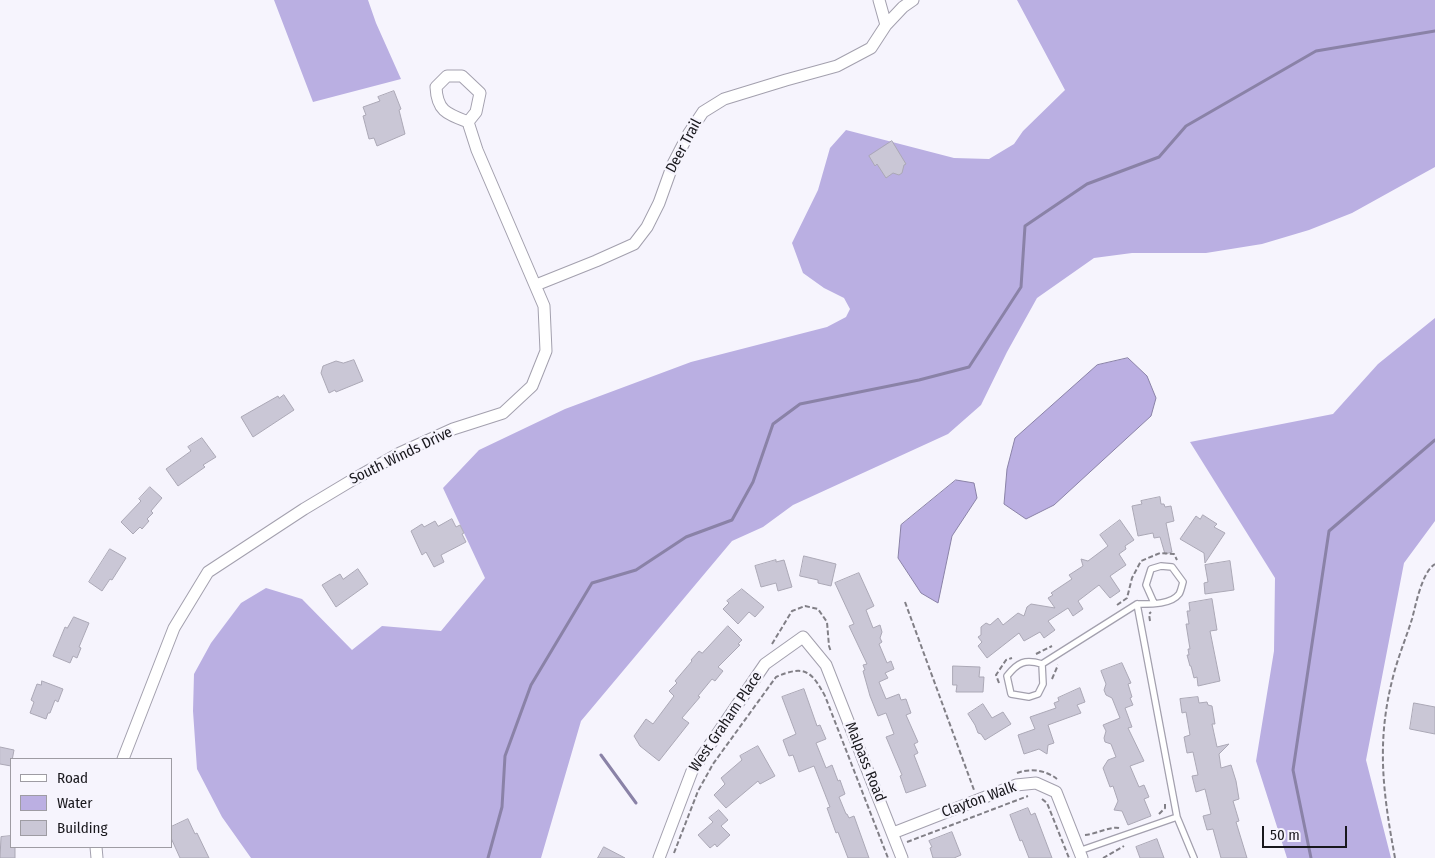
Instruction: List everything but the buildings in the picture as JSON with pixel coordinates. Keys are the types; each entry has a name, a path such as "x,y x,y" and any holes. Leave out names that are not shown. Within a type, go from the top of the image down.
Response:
{"street":[{"path":"879,0 886,25"},
{"name":"Deer Trail","path":"536,285 596,262 634,244 647,227 673,164 702,112 724,99 837,66 871,48 886,25 903,7 913,0"},
{"name":"South Winds Drive","path":"123,758 174,628 208,572 337,489 400,453 453,428 503,413 532,386 546,351 544,306 477,150 468,122"},
{"name":"West Graham Place","path":"659,858 692,770 765,664 804,637 826,665"},
{"name":"Malpass Road","path":"826,665 902,858"},
{"name":"Clayton Walk","path":"893,833 1016,785 1036,783 1056,792 1083,852"}],"lane":[{"path":"1042,664 1043,684 1038,694 1030,697 1011,694 1007,676 1016,665 1032,661 1042,664 1136,604 1153,607 1180,594 1183,582 1172,568 1162,566 1151,569 1146,585 1153,607"},
{"path":"1136,604 1177,818 1194,858"},
{"path":"1083,852 1177,818"}],"path":[{"path":"1127,598 1132,578 1141,561 1160,553 1174,554 1179,562"},
{"path":"1395,858 1386,811 1382,761 1384,716 1393,676 1420,592 1429,567 1435,564"},
{"path":"905,602 974,790"},
{"path":"1149,614 1153,607"},
{"path":"672,858 698,791 713,764 776,677 792,670 805,671 817,680 825,696 888,858"},
{"path":"906,843 1032,795"},
{"path":"1039,797 1047,803 1069,858"},
{"path":"1153,817 1165,808 1164,798"},
{"path":"1083,852 1084,835 1096,834 1114,826 1120,828"},
{"path":"1103,858 1126,844"}],"shaded area":[{"path":"274,0 368,0 401,79 313,102"},
{"path":"1017,0 1435,0 1435,167 1352,213 1309,230 1262,244 1206,253 1132,253 1094,258 1037,298 1007,352 981,405 948,434 793,505 763,527 732,541 581,721 541,858 251,858 222,817 197,769 193,711 194,674 211,643 241,603 266,588 302,599 352,650 382,626 441,631 485,578 443,488 479,450 565,409 691,362 827,327 846,317 850,309 844,298 824,288 803,273 792,243 818,190 830,148 846,130 954,158 989,159 1014,144 1023,131 1065,90"},
{"path":"1435,318 1435,521 1404,563 1366,760 1391,858 1287,858 1256,761 1274,651 1275,578 1190,442 1333,414 1378,364"}],"water":[{"path":"1128,358 1147,376 1156,398 1151,416 1054,505 1026,519 1004,504 1007,469 1015,438 1097,365"},
{"path":"956,480 974,483 977,498 952,536 938,603 921,593 898,558 901,525"}],"waterway":[{"path":"488,858 502,807 505,756 531,685 592,583 636,570 686,537 732,520 753,482 773,424 800,404 919,380 969,367 1021,287 1025,226 1087,184 1159,157 1186,126 1316,51 1435,31"},
{"path":"1311,858 1293,770 1329,531 1435,440"},
{"path":"601,755 636,803"}]}
